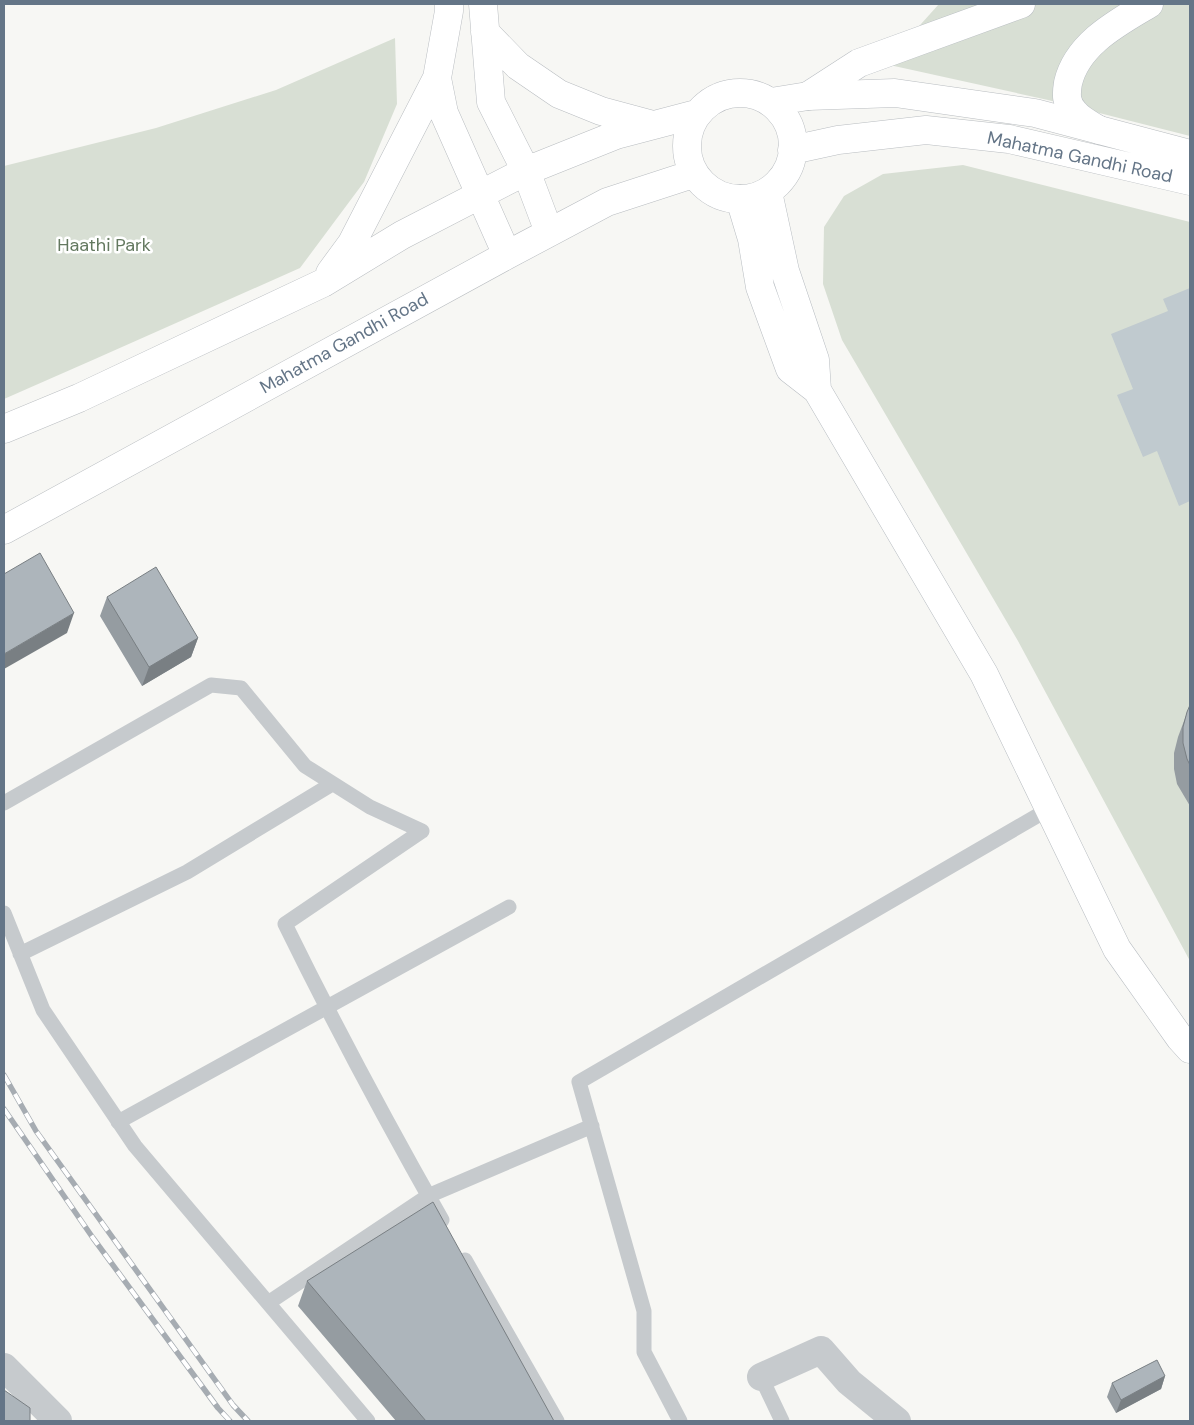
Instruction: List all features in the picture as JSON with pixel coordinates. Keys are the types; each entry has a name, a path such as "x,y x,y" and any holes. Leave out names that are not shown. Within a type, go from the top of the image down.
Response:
{"main road":[{"path":"808,96 858,63 1021,4"},
{"path":"1099,130 1079,117 1066,100 1070,75 1082,53 1098,37 1149,4"},
{"path":"323,283 352,243 437,78 449,7 484,16 518,66 560,94 600,111 654,126"},
{"path":"484,16 492,102 526,170 549,232"},
{"path":"437,78 444,113 507,255"},
{"path":"731,92 752,93 771,102 784,115 793,137 791,162 784,178 768,192 748,200 727,199 708,190 693,174 686,155 688,131 696,114 710,100 731,92"},
{"name":"Mahatma Gandhi Road","path":"771,102 808,96 895,93 1035,113 1190,154"},
{"path":"4,428 79,398 323,283 402,235 526,170 616,135 696,114"},
{"name":"Mahatma Gandhi Road","path":"792,150 838,140 926,130 1008,139 1190,181"},
{"name":"Mahatma Gandhi Road","path":"4,530 607,202 693,174"},
{"path":"768,192 785,271 815,360 817,390"},
{"path":"740,199 752,239 760,287 790,369 817,390 984,674 1117,949 1190,1050"}],"street":[{"path":"761,1377 821,1350 849,1382 897,1421"},
{"path":"4,1367 58,1421"}],"lane":[{"path":"4,803 210,686 241,688 305,766 370,807 422,831 285,924 327,1008 448,1230"},
{"path":"20,954 188,872 332,784"},
{"path":"680,1421 644,1352 644,1311 578,1082 1049,809"},
{"path":"118,1122 509,907"},
{"path":"4,913 43,1010 135,1146 368,1421"},
{"path":"268,1303 428,1196 592,1126"},
{"path":"458,1248 557,1421"},
{"path":"761,1377 782,1421"}],"green space":[{"path":"939,4 1190,4 1190,136 1048,100 885,64"},
{"name":"Haathi Park","path":"395,38 397,104 364,182 300,268 4,399 4,166 156,128 276,90"},
{"path":"963,165 1190,222 1190,961 1018,641 842,340 823,284 824,227 844,196 883,174"}],"shaded area":[{"path":"1190,288 1190,501 1179,506 1157,451 1143,457 1117,395 1133,389 1111,334 1168,311 1163,299"}],"building":[{"path":"40,553 74,613 4,654 4,574"},
{"path":"156,567 198,638 149,667 107,597"},
{"path":"1190,705 1190,765 1183,743 1183,727"},
{"path":"433,1202 554,1421 426,1421 307,1281"},
{"path":"1157,1360 1165,1376 1121,1400 1112,1383"},
{"path":"4,1390 30,1408 30,1421 4,1421"}],"railway":[{"path":"4,1075 36,1131 233,1405 248,1421"},
{"path":"4,1109 93,1238 218,1408 230,1421"}]}
